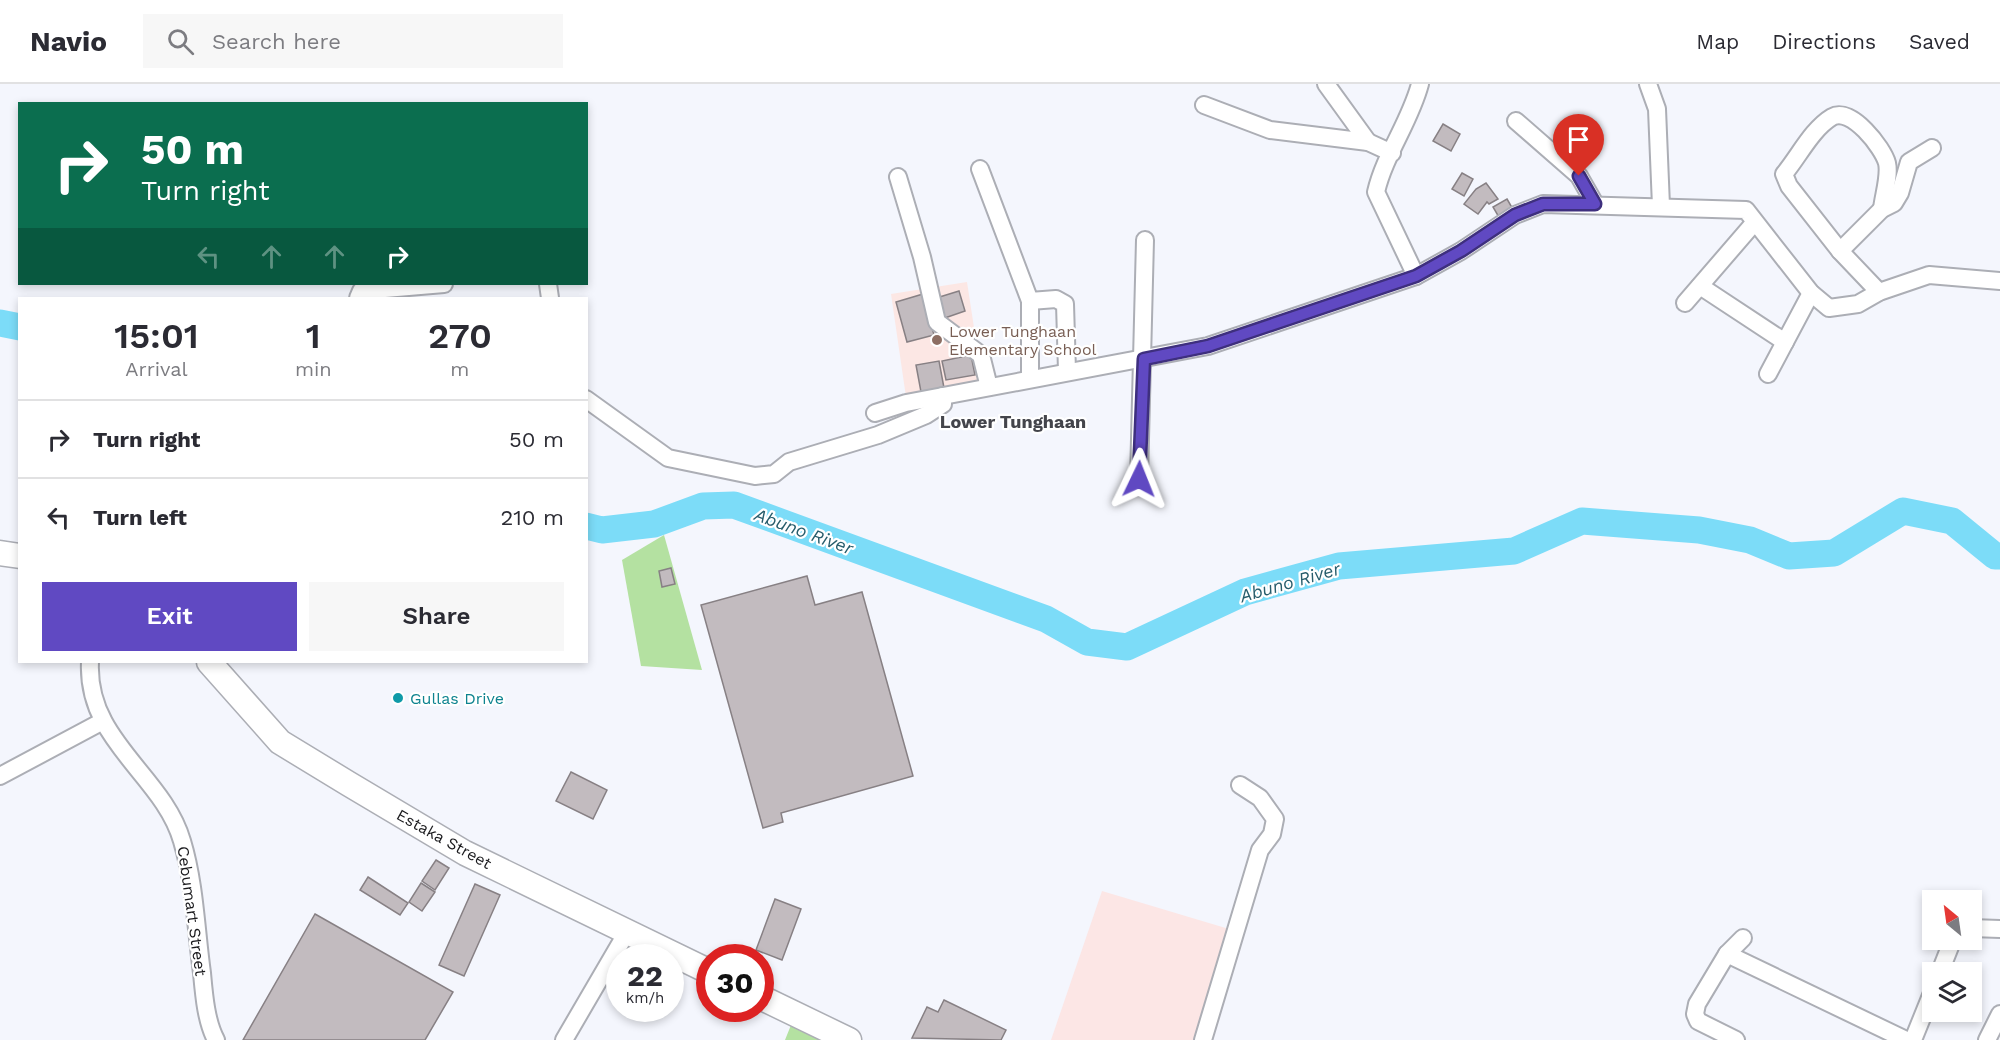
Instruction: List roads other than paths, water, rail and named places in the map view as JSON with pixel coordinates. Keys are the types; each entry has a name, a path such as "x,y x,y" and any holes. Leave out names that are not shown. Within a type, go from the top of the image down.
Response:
{"street":[{"path":"1326,84 1368,142"},
{"path":"1416,276 1376,192 1413,109 1420,84"},
{"path":"1648,84 1657,109 1661,206"},
{"path":"1204,105 1270,130 1368,142 1392,153"},
{"path":"1880,292 1840,252 1789,186 1784,174 1819,129 1833,116 1843,115 1869,132 1888,164 1882,210"},
{"path":"1516,121 1579,176 1595,204"},
{"path":"1840,252 1882,210 1894,202 1900,193 1909,162 1932,148"},
{"path":"980,169 1030,301 1030,379"},
{"path":"898,177 922,257 937,322 981,355 989,387"},
{"path":"874,413 886,407 1208,346 1416,276 1525,211 1543,204 1746,210 1811,293 1829,308 1858,304 1880,292 1929,275 2000,281"},
{"path":"1685,303 1754,223"},
{"path":"1139,479 1144,359 1145,240"},
{"path":"358,297 361,291 432,285"},
{"path":"1700,286 1785,342"},
{"path":"1768,374 1811,293"},
{"path":"1030,301 1056,299 1065,304 1067,371"},
{"path":"588,400 668,458 755,476 774,474 789,462 878,435 943,404 943,396"},
{"path":"0,553 18,556"},
{"name":"Cebumart Street","path":"90,663 89,676 103,720 114,741 163,804 182,840 191,888 205,999 216,1040"},
{"name":"Estaka Street","path":"210,663 280,742 465,853 696,965"},
{"path":"0,776 103,720"},
{"path":"1203,1040 1260,850 1272,834 1275,819 1260,798 1240,785"},
{"path":"1982,928 2000,929"},
{"path":"564,1040 627,932"},
{"path":"1736,1040 1698,1021 1695,1014 1697,1004 1726,954 1743,938"},
{"path":"1726,954 1906,1040"},
{"path":"774,1004 849,1040"},
{"path":"1986,1040 2000,1014"},
{"path":"1913,1040 1922,1018"}],"waterway":[{"name":"Abuno River","path":"0,323 18,327"},
{"name":"Abuno River","path":"588,526 602,530 654,524 703,506 734,505 1046,619 1087,642 1127,647 1245,592 1339,566 1514,551 1582,521 1699,530 1750,540 1789,556 1834,553 1903,511 1952,521 1995,556 2000,556"}],"place":[{"name":"Lower Tunghaan Elementary School","path":"937,340"},
{"name":"Gullas Drive","path":"398,698"}],"district":[{"name":"Lower Tunghaan","path":"1013,421"}]}
